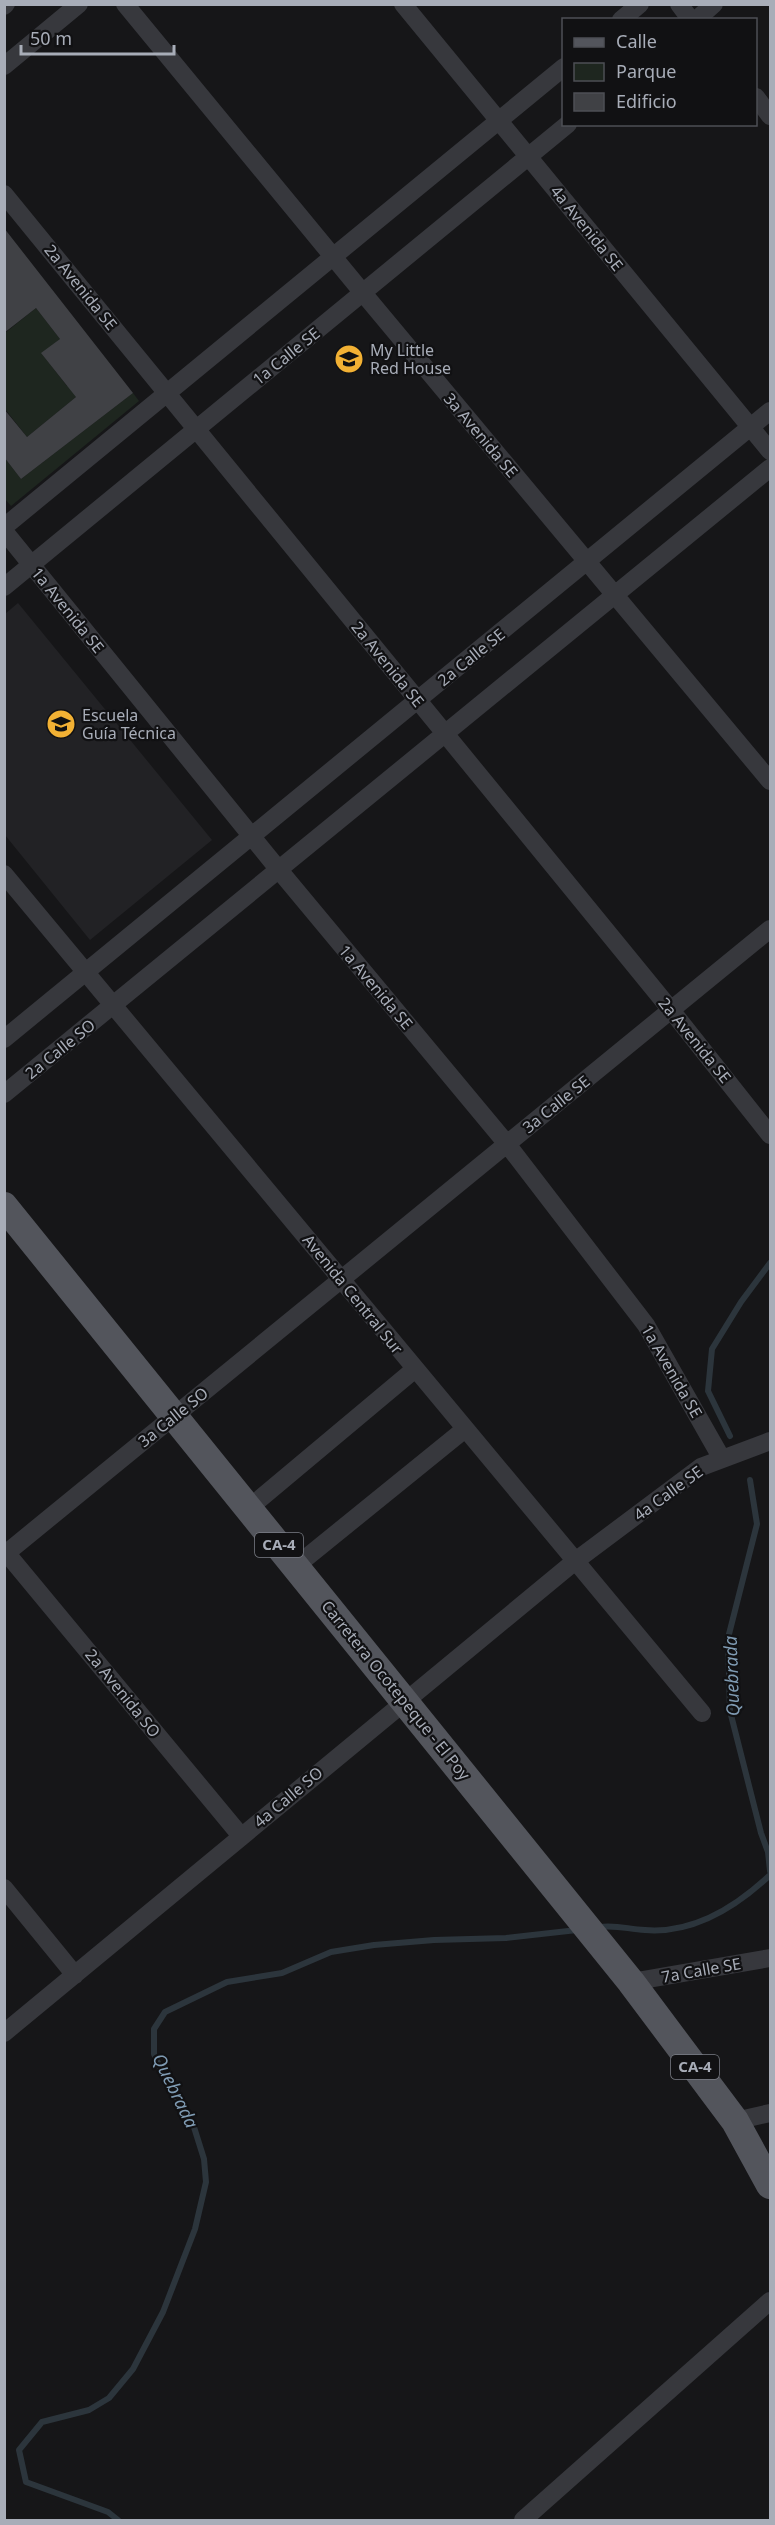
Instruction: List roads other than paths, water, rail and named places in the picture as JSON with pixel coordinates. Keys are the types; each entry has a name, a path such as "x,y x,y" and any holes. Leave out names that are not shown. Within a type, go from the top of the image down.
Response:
{"main road":[{"name":"Carretera Ocotepeque - El Poy","path":"4,1206 631,1982 735,2121 771,2186"}],"street":[{"path":"4,66 80,4"},
{"name":"3a Avenida SE","path":"125,4 333,257 771,781"},
{"name":"4a Avenida SE","path":"403,4 771,451"},
{"path":"623,18 640,4"},
{"path":"679,4 690,18"},
{"path":"698,18 714,4"},
{"path":"4,529 562,69"},
{"path":"757,98 771,116"},
{"name":"1a Calle SE","path":"4,587 566,126"},
{"name":"2a Avenida SE","path":"4,194 771,1135"},
{"name":"2a Calle SE","path":"87,971 771,411"},
{"path":"115,1004 771,468"},
{"name":"1a Avenida SE","path":"4,529 251,836 507,1144 646,1325 722,1459"},
{"name":"Avenida Central Sur","path":"4,874 115,1004 574,1562 702,1713"},
{"name":"3a Calle SE","path":"341,1280 771,928"},
{"path":"4,1039 87,971"},
{"name":"2a Calle SO","path":"4,1094 115,1004"},
{"name":"3a Calle SO","path":"5,1553 341,1280"},
{"path":"249,1508 415,1369"},
{"path":"296,1566 465,1429"},
{"name":"4a Calle SE","path":"574,1562 701,1467 771,1441"},
{"name":"2a Avenida SO","path":"5,1553 241,1836"},
{"name":"4a Calle SO","path":"4,2033 574,1562"},
{"path":"4,1888 75,1975"},
{"name":"7a Calle SE","path":"631,1982 771,1958"},
{"path":"735,2121 771,2114"},
{"path":"523,2520 771,2301"}],"waterway":[{"path":"730,1436 708,1391 712,1349 741,1302 770,1263"},
{"name":"Quebrada","path":"750,1480 757,1524 728,1638 730,1711 761,1833 768,1852 770,1871"},
{"name":"Quebrada","path":"599,1927 663,1930 697,1923 729,1907 770,1875"},
{"name":"Quebrada","path":"118,2520 108,2512 26,2482 19,2450 42,2422 89,2410 109,2398 133,2369 163,2312 195,2229 206,2182 204,2159 193,2124 165,2079 154,2054 154,2029 165,2012 227,1982 282,1973 331,1952 374,1945 434,1940 506,1938 577,1930"}],"place":[{"name":"My Little Red House","path":"349,359"},
{"name":"Escuela Guía Técnica","path":"61,724"}]}
